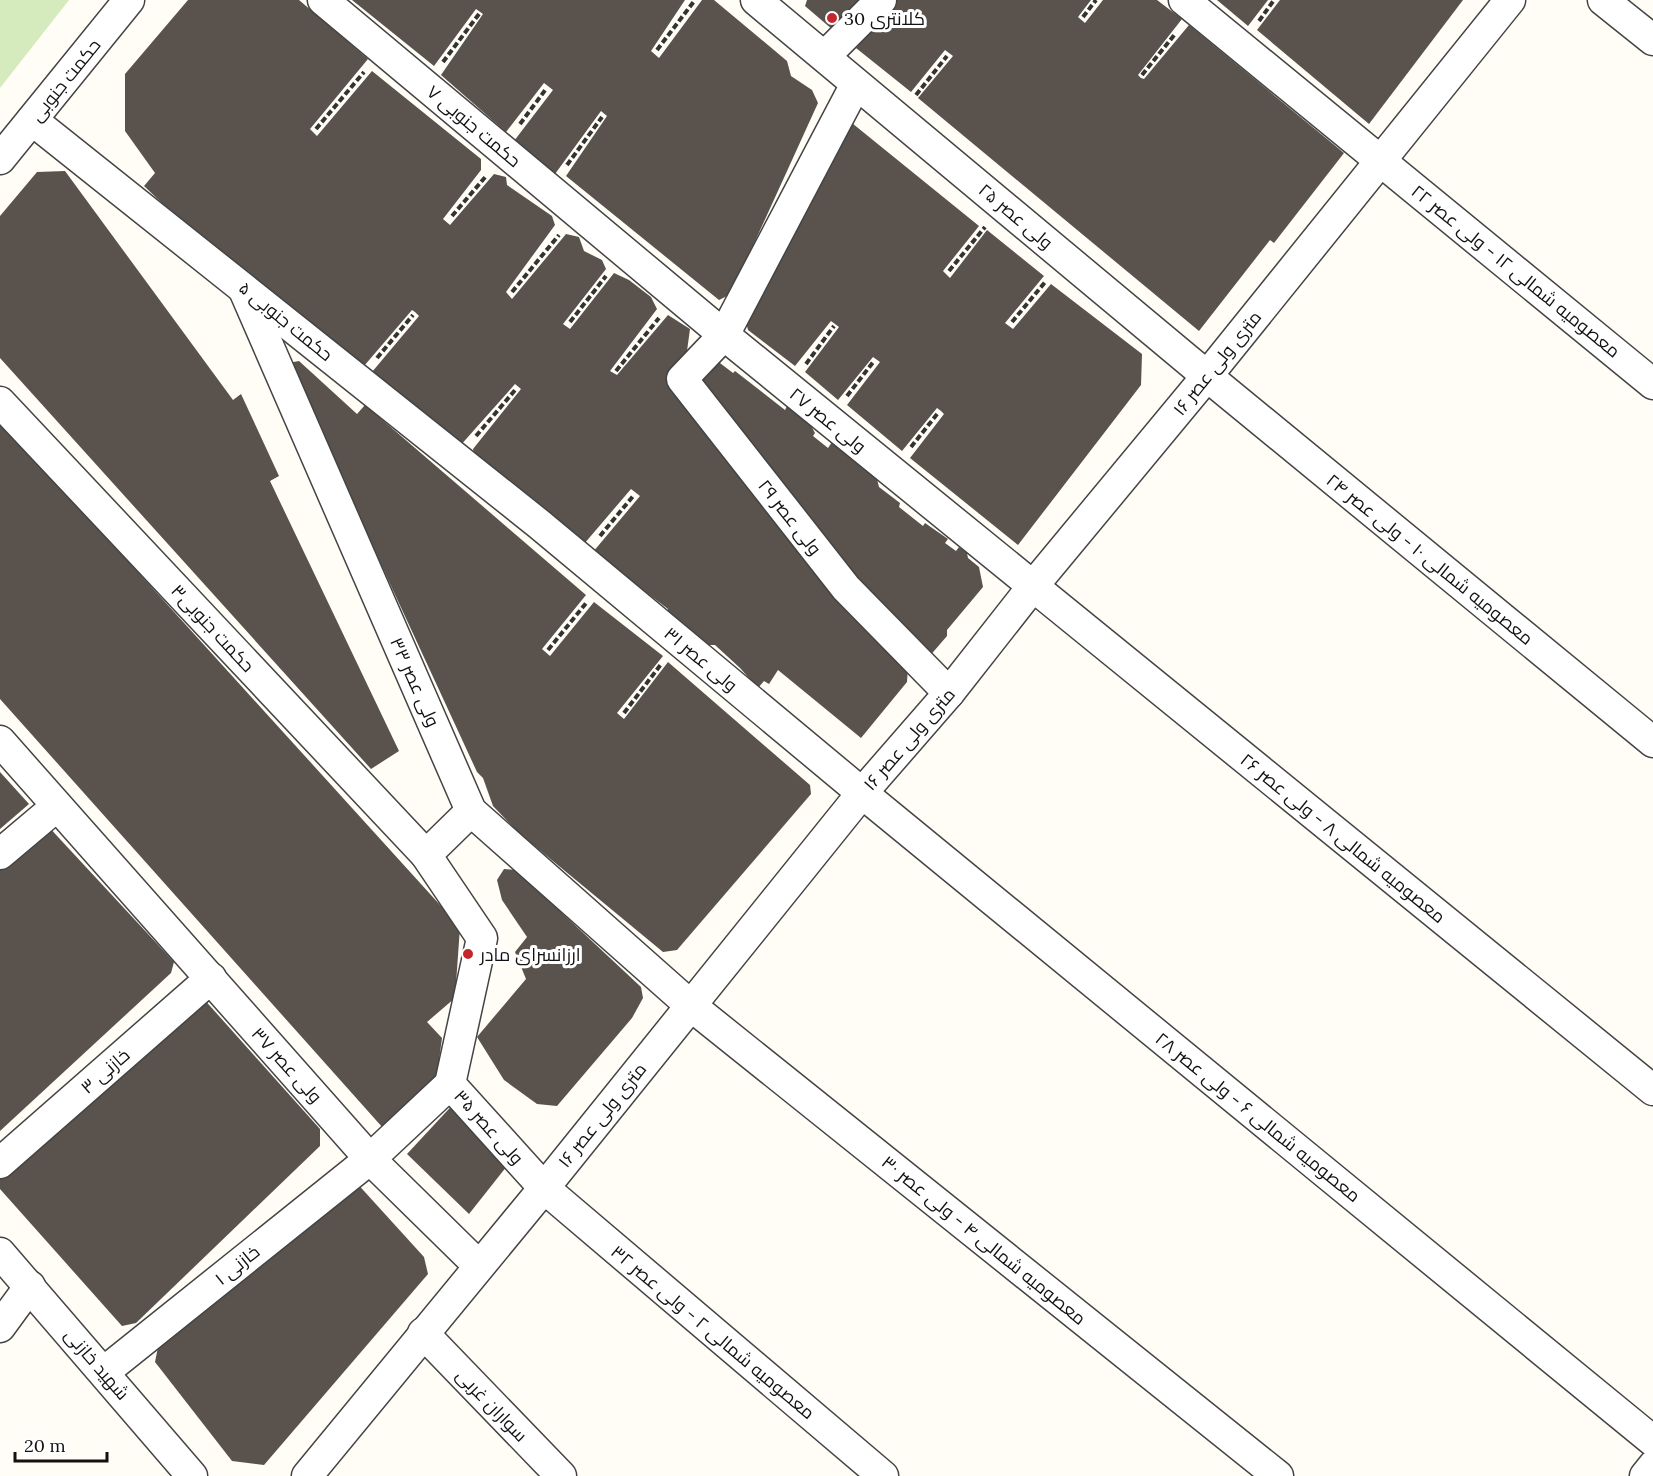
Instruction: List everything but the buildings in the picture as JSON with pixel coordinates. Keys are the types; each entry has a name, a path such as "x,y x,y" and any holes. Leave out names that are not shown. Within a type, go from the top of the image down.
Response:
{"street":[{"name":"حکمت جنوبی ۷","path":"323,0 626,251"},
{"name":"ولی عصر ۲۵","path":"756,0 1207,376"},
{"path":"825,56 881,0"},
{"name":"۱۶ متری ولی عصر","path":"307,1476 478,1265 544,1188 862,793 949,693 1033,586 1207,376 1510,0"},
{"path":"1603,0 1653,40"},
{"name":"حکمت جنوبی","path":"0,159 126,2"},
{"name":"معصومیه شمالی ۱۲ - ولی عصر ۲۲","path":"1190,5 1653,384"},
{"path":"724,335 856,84"},
{"name":"حکمت جنوبی ۵","path":"32,120 539,524"},
{"name":"ولی عصر ۲۷","path":"626,251 724,335 1033,586"},
{"name":"ولی عصر ۳۳","path":"242,286 471,810 690,1005"},
{"name":"ولی عصر ۲۹","path":"724,335 682,379 846,588 949,693"},
{"name":"معصومیه شمالی ۱۰ - ولی عصر ۲۴","path":"1207,376 1653,742"},
{"name":"حکمت جنوبی۳","path":"0,402 426,855"},
{"name":"ولی عصر ۳۱","path":"539,524 862,793"},
{"name":"معصومیه شمالی ۸ - ولی عصر ۲۶","path":"1033,586 1653,1090"},
{"name":"ولی عصر ۳۷","path":"0,741 370,1159 478,1265"},
{"name":"معصومیه شمالی ۶ - ولی عصر ۲۸","path":"862,793 1653,1441"},
{"path":"0,854 57,806"},
{"path":"426,855 471,810"},
{"name":"ولی عصر ۳۵","path":"426,855 482,939 450,1083 544,1188"},
{"name":"خازنی ۳","path":"0,1163 211,978"},
{"name":"معصومیه شمالی ۴ - ولی عصر ۳۰","path":"690,1005 1278,1476"},
{"name":"خازنی ۱","path":"104,1372 370,1159 450,1083"},
{"name":"معصومیه شمالی ۲ - ولی عصر ۳۲","path":"544,1188 883,1476"},
{"name":"شهید خازنی","path":"0,1253 192,1476"},
{"path":"0,1327 30,1286"},
{"name":"سواران غربی","path":"423,1333 561,1476"},
{"path":"1645,1476 1653,1466"}],"path":[{"path":"657,50 695,0"},
{"path":"1083,17 1096,0"},
{"path":"1142,75 1190,5"},
{"path":"426,85 479,14"},
{"path":"316,129 383,50"},
{"path":"898,117 947,56"},
{"path":"452,216 504,150 546,89"},
{"path":"550,188 602,117"},
{"path":"949,271 1003,205"},
{"path":"512,292 578,212"},
{"path":"570,322 626,251"},
{"path":"1012,322 1065,258"},
{"path":"616,371 678,296"},
{"path":"358,379 413,315"},
{"path":"788,387 834,326"},
{"path":"828,419 874,361"},
{"path":"457,458 516,389"},
{"path":"891,471 938,413"},
{"path":"580,559 634,495"},
{"path":"548,650 605,579"},
{"path":"624,713 679,641"}],"green space":[{"path":"0,0 69,0 0,88"}],"place":[{"name":"کلانتری 30","path":"832,18"},
{"name":"ارزانسرای مادر","path":"468,954"}]}
